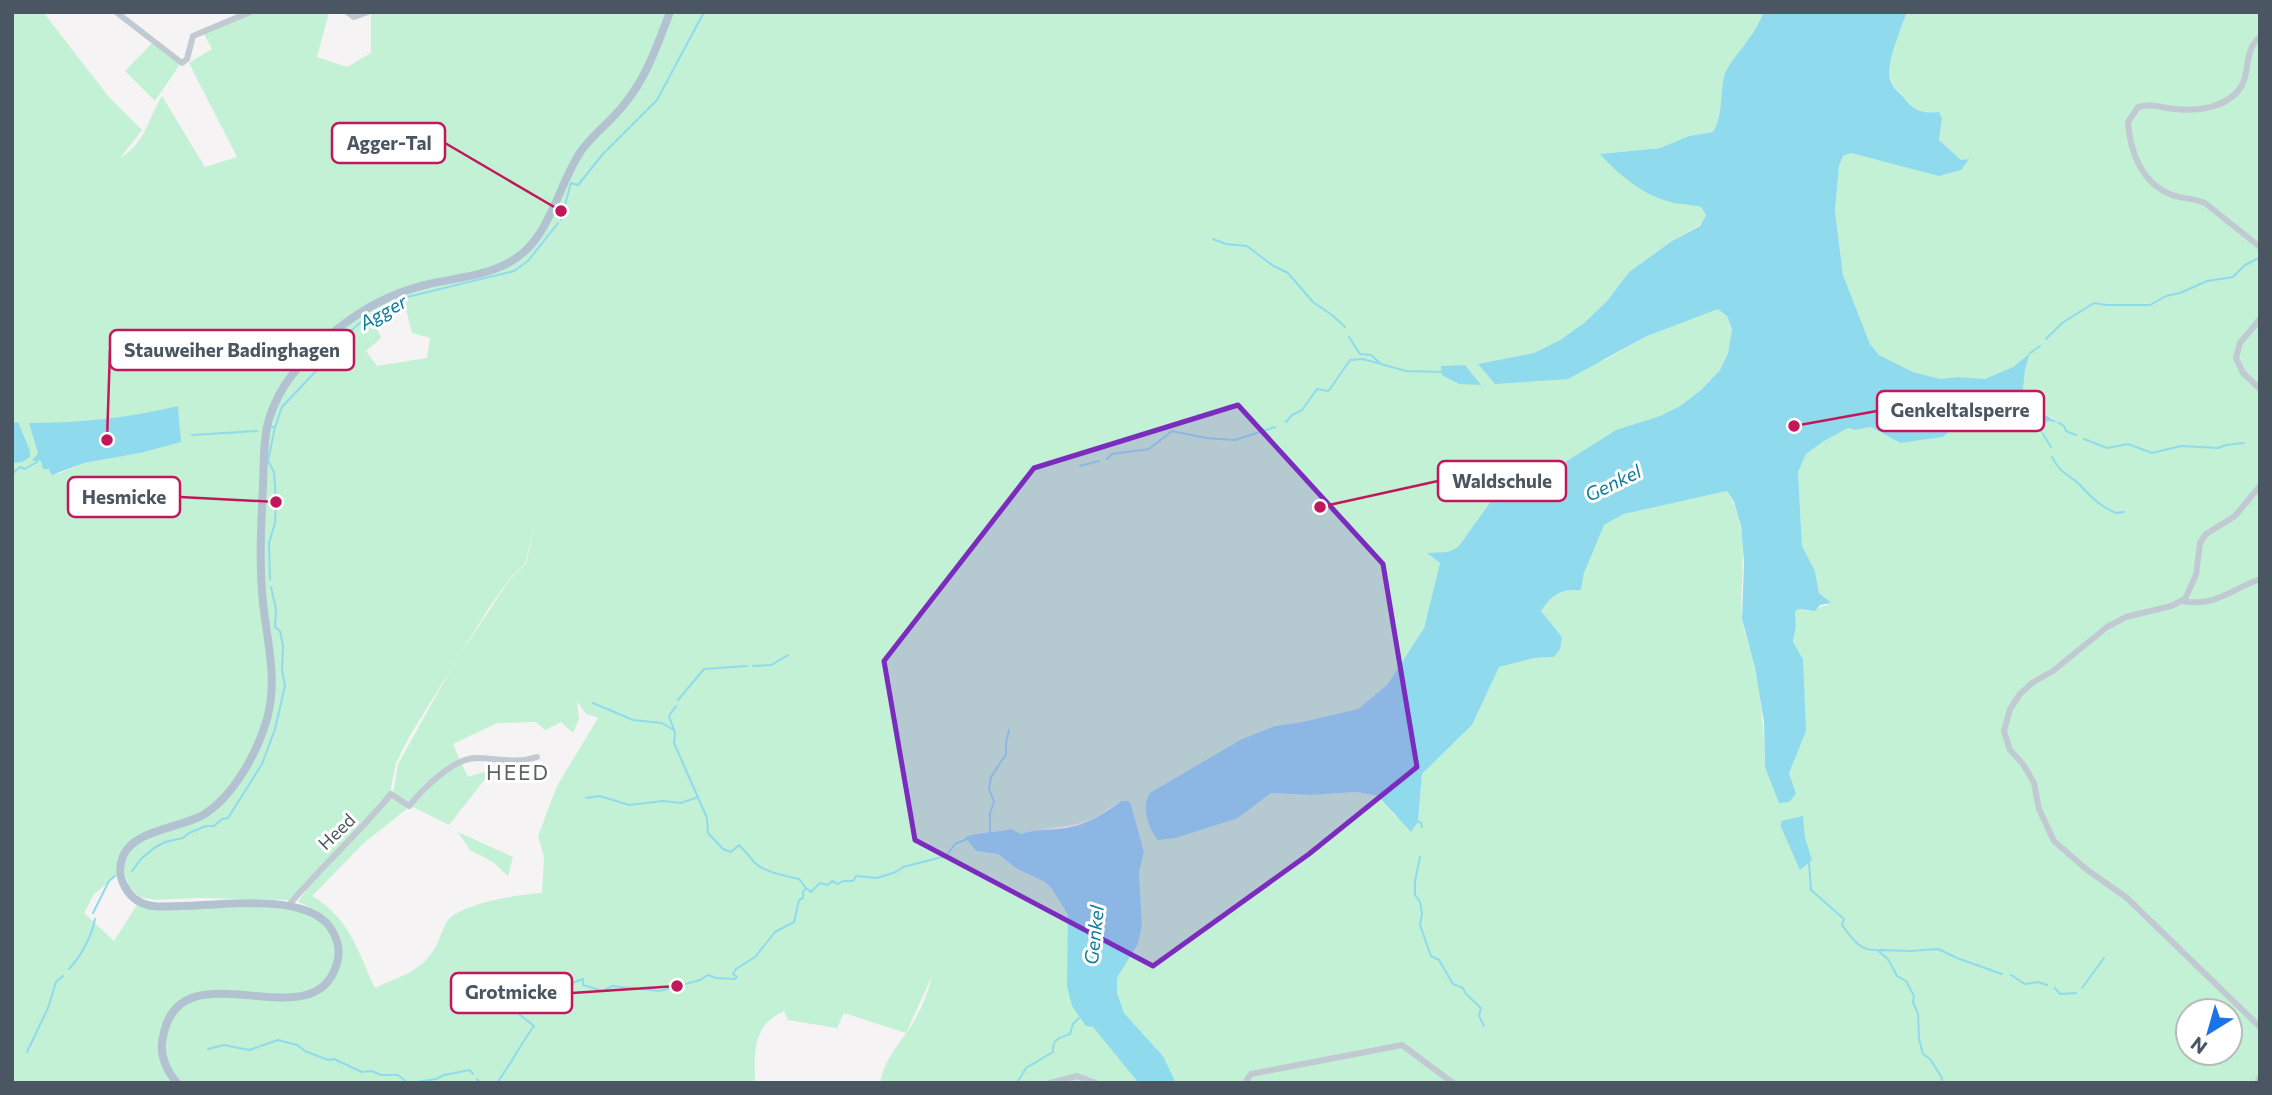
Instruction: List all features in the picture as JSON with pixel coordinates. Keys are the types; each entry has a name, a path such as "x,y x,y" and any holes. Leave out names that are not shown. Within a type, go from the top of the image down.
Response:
{"main road":[{"path":"177,1083 163,1059 162,1039 169,1019 183,1004 208,994 299,998 319,990 333,974 338,953 330,926 314,912 288,906 212,903 150,905 135,899 129,893 124,887 120,871 123,856 133,843 199,817 225,795 246,766 267,719 272,673 263,605 261,541 265,440 273,407 301,364 328,337 360,313 410,289 501,267 529,247 542,229 580,153 636,89 648,68 670,12"}],"street":[{"path":"116,12 182,63 187,59 194,36 250,12"},
{"path":"347,12 354,17 368,12"},
{"path":"2260,37 2248,53 2243,83 2233,97 2225,102 2192,110 2148,104 2138,107 2129,121 2134,157 2152,182 2174,196 2205,203 2260,247"},
{"path":"2260,319 2240,343 2236,358 2244,373 2260,389"},
{"path":"2180,602 2190,591 2196,575 2200,543 2206,534 2235,516 2260,486"},
{"path":"2260,579 2216,601 2180,602 2126,617 2107,627 2053,671 2032,683 2010,709 2006,720 2006,742 2034,783 2039,808 2054,841 2086,869 2127,898 2260,1027"},
{"name":"Heed","path":"288,906 317,872 366,825 391,794 410,806 426,785 461,761 474,758 525,761 537,757"},
{"path":"1245,1083 1251,1073 1402,1045 1453,1083"},
{"path":"1051,1083 1077,1076 1096,1083"},
{"path":"2257,1083 2260,1077"}],"highlighted area":[{"path":"1238,405 1383,564 1417,767 1309,854 1153,966 915,840 884,661 1034,468"}],"green space":[{"path":"12,12 43,12 109,97 142,130 120,158 141,138 162,96 205,167 237,157 189,63 212,49 203,32 243,12 329,12 317,57 347,67 371,53 371,12 1764,12 1725,73 1719,118 1713,132 1689,136 1660,148 1600,154 1676,203 1688,202 1701,207 1706,215 1700,225 1672,241 1629,272 1607,301 1584,323 1560,340 1534,353 1479,364 1605,360 1647,336 1718,308 1727,316 1732,329 1728,353 1720,370 1701,390 1680,406 1660,416 1616,430 1546,474 1518,477 1502,486 1458,547 1448,552 1429,554 1440,563 1424,628 1387,685 1358,709 1275,726 1150,793 1238,818 1271,793 1310,795 1357,792 1378,796 1396,817 1418,822 1422,774 1472,725 1499,666 1534,658 1553,657 1562,637 1541,611 1549,600 1558,594 1568,590 1581,590 1584,573 1603,525 1624,514 1727,491 1735,507 1742,538 1742,618 1759,694 1765,767 1796,794 1789,773 1794,759 1803,659 1793,642 1795,612 1798,609 1808,611 1830,604 1819,593 1815,571 1802,546 1798,472 1806,454 1848,428 1855,430 1871,427 1900,443 1943,437 1957,425 1982,416 2001,416 2031,423 2043,432 2041,426 2048,421 2057,423 2036,409 2023,391 2029,354 2013,367 1985,379 1940,379 1913,372 1879,355 1870,344 1843,275 1835,211 1839,166 1843,156 1851,153 1939,175 1960,170 1968,160 1961,160 1939,140 1942,118 1939,112 1914,108 1892,82 1890,61 1907,12 2260,12 2260,1074 2255,1083 1176,1083 1163,1056 1124,1013 1117,992 1117,978 1138,944 1142,925 1139,873 1144,852 1131,804 1127,801 1079,824 1021,835 1011,829 965,837 976,851 998,854 1017,869 1045,882 1052,889 1068,915 1069,939 1093,1027 1140,1083 880,1083 890,1058 909,1029 922,1007 932,976 906,1033 844,1013 837,1028 788,1020 784,1011 773,1017 760,1032 757,1041 755,1083 12,1083 12,463 15,463 18,422 12,423","holes":["405,305 412,333 430,338 427,358 377,366 366,351 381,338 376,326 390,320","178,407 180,431 140,453 84,463 58,474 50,468 43,469 42,461 33,461 59,423 127,418","537,516 526,564 510,579 459,656 510,578 525,564","452,667 398,764 393,794 409,805 460,761 453,744 497,723 536,722 545,730 561,722 573,733 579,719 577,701 586,714 598,718 557,786 538,836 544,857 542,893 492,900 455,914 448,920 436,946 420,966 375,988 344,925 335,914 312,896 364,843 409,807 392,795 318,873 298,902 318,912 335,927 341,941 340,959 326,923 310,911 255,907 155,909 137,905 114,941 84,913 94,894 124,870 129,887 140,897 155,900 289,900 390,793 396,763"]},
{"path":"153,42 180,64 155,101 125,71"},
{"path":"461,762 468,777 493,769 449,825 411,806 427,785"},
{"path":"458,832 513,857 508,876 493,862 470,850"}],"water":[{"name":"Genkel","path":"1764,12 1907,12 1891,57 1891,82 1916,109 1939,112 1942,118 1939,140 1961,160 1969,159 1961,170 1939,176 1851,153 1843,156 1839,166 1835,211 1843,275 1870,344 1879,355 1913,372 1940,379 1985,379 2013,367 2030,353 2023,391 2036,409 2059,423 2048,421 2041,426 2043,434 2031,423 2001,416 1982,416 1957,425 1943,437 1900,443 1871,427 1855,430 1848,428 1806,454 1798,472 1802,546 1815,571 1819,593 1831,603 1820,605 1815,611 1798,609 1795,612 1793,642 1803,659 1806,731 1789,773 1796,794 1789,802 1779,803 1765,767 1764,722 1755,668 1742,619 1744,562 1741,526 1734,502 1727,491 1624,514 1604,525 1584,573 1581,590 1568,590 1558,594 1549,600 1541,611 1562,637 1560,649 1554,657 1534,658 1499,667 1472,725 1422,774 1418,822 1411,832 1378,796 1357,792 1310,795 1271,793 1238,818 1175,838 1158,840 1147,817 1146,804 1150,793 1242,739 1275,726 1358,709 1387,685 1424,628 1440,563 1427,553 1448,552 1458,547 1502,486 1518,477 1546,474 1616,430 1660,416 1680,406 1701,390 1720,370 1728,353 1732,329 1727,316 1718,309 1647,336 1568,379 1495,384 1478,364 1534,353 1560,340 1584,323 1607,301 1629,272 1672,241 1700,226 1706,215 1701,207 1663,200 1643,190 1624,177 1600,154 1660,148 1689,136 1713,132 1719,118 1725,73"},
{"path":"1465,365 1481,385 1459,384 1442,375 1441,366"},
{"path":"178,406 181,442 84,463 52,475 50,469 43,469 41,461 32,461 38,453 29,423 104,419"},
{"path":"18,422 30,457 22,462 12,463 12,423"},
{"name":"Genkel","path":"1122,801 1131,804 1144,852 1139,873 1142,925 1138,944 1117,978 1117,992 1124,1013 1163,1056 1176,1083 1137,1081 1093,1027 1086,1026 1072,1006 1067,986 1068,915 1052,889 1045,882 1017,869 998,854 976,851 965,837 1011,829 1021,834 1071,827 1091,820"},
{"path":"1803,816 1805,838 1812,860 1800,870 1781,827 1781,821"}],"waterway":[{"name":"Agger","path":"561,220 571,183 578,185 603,154 657,100 704,12"},
{"name":"Agger","path":"272,427 275,427 282,407 316,371 328,351 361,322 388,313 399,299 514,271 528,261 558,223"},
{"path":"1213,239 1226,244 1247,246 1272,265 1288,273 1313,302 1345,327"},
{"path":"2046,339 2062,323 2094,303 2150,305 2207,281 2233,277 2245,265 2259,258"},
{"path":"1349,337 1360,354 1371,355 1380,363"},
{"path":"2030,353 2040,346"},
{"path":"1286,422 1302,410 1317,389 1328,391 1350,360 1363,359 1406,371 1443,372"},
{"path":"2059,423 2066,431 2076,435"},
{"path":"270,580 269,543 275,523 276,502 274,472 268,461 275,427"},
{"path":"1107,459 1112,454 1149,449 1172,431 1206,438 1235,440 1275,427"},
{"name":"Agger","path":"192,435 257,431"},
{"path":"2043,434 2051,447"},
{"path":"2084,439 2107,448 2128,444 2152,453 2181,446 2218,448 2244,443"},
{"path":"2052,457 2062,471 2101,505 2116,513 2124,512"},
{"path":"1080,466 1099,461"},
{"name":"Agger","path":"12,474 20,467 25,469 37,462"},
{"path":"132,871 154,848 206,826 214,826 222,819 228,818 262,764 275,729 285,686 282,670 283,646 280,631 275,627 276,609 271,587"},
{"path":"753,666 771,665 788,655"},
{"path":"678,700 704,669 747,666"},
{"path":"593,703 633,720 662,723 674,730"},
{"path":"676,706 669,716 675,733 674,743 707,818 708,833 723,849 731,852 739,845 759,866 799,879 806,888"},
{"path":"990,834 990,813 994,802 989,789 991,777 1006,754 1009,730"},
{"path":"586,798 600,796 629,805 663,801 681,803 698,797"},
{"path":"1417,821 1422,827"},
{"path":"497,1083 534,1026 519,1014 531,994 538,996 583,979 583,985 603,991 612,986 660,991 700,980 708,975 735,979 737,977 733,974 736,969 755,957 775,932 794,922 799,900 803,898 806,888 811,892 820,883 828,885 832,881 838,884 853,881 856,876 877,878 903,867 946,856 955,844 967,839"},
{"path":"1420,857 1415,895 1420,902 1420,925 1431,956 1439,960 1453,984 1463,988 1481,1008 1479,1016 1484,1026"},
{"path":"1809,863 1811,890 1844,919 1842,925 1856,943 1877,950 1888,959 1897,976 1906,981 1914,996 1923,1054 1930,1059 1942,1078 1941,1083"},
{"path":"93,913 109,881 115,876"},
{"path":"69,969 85,946 95,919"},
{"path":"1879,950 1938,949 2002,974"},
{"path":"2082,988 2104,958"},
{"path":"2011,975 2025,984 2038,982 2047,985"},
{"path":"27,1052 48,1008 56,982 63,976"},
{"path":"2055,988 2060,994 2076,993"},
{"path":"1017,1083 1026,1068 1053,1052 1055,1042 1070,1034 1073,1024 1079,1018"},
{"path":"208,1049 224,1045 249,1050 278,1040 297,1045 328,1060 334,1059 362,1072 398,1075 408,1083"},
{"path":"410,1083 470,1070 473,1074"},
{"path":"477,1079 480,1083"}],"place":[{"name":"Agger-Tal","path":"561,211"},
{"name":"Genkeltalsperre","path":"1794,426"},
{"name":"Stauweiher Badinghagen","path":"107,440"},
{"name":"Hesmicke","path":"276,502"},
{"name":"Waldschule","path":"1320,507"},
{"name":"Grotmicke","path":"677,986"}],"district":[{"name":"HEED","path":"518,773"}]}
